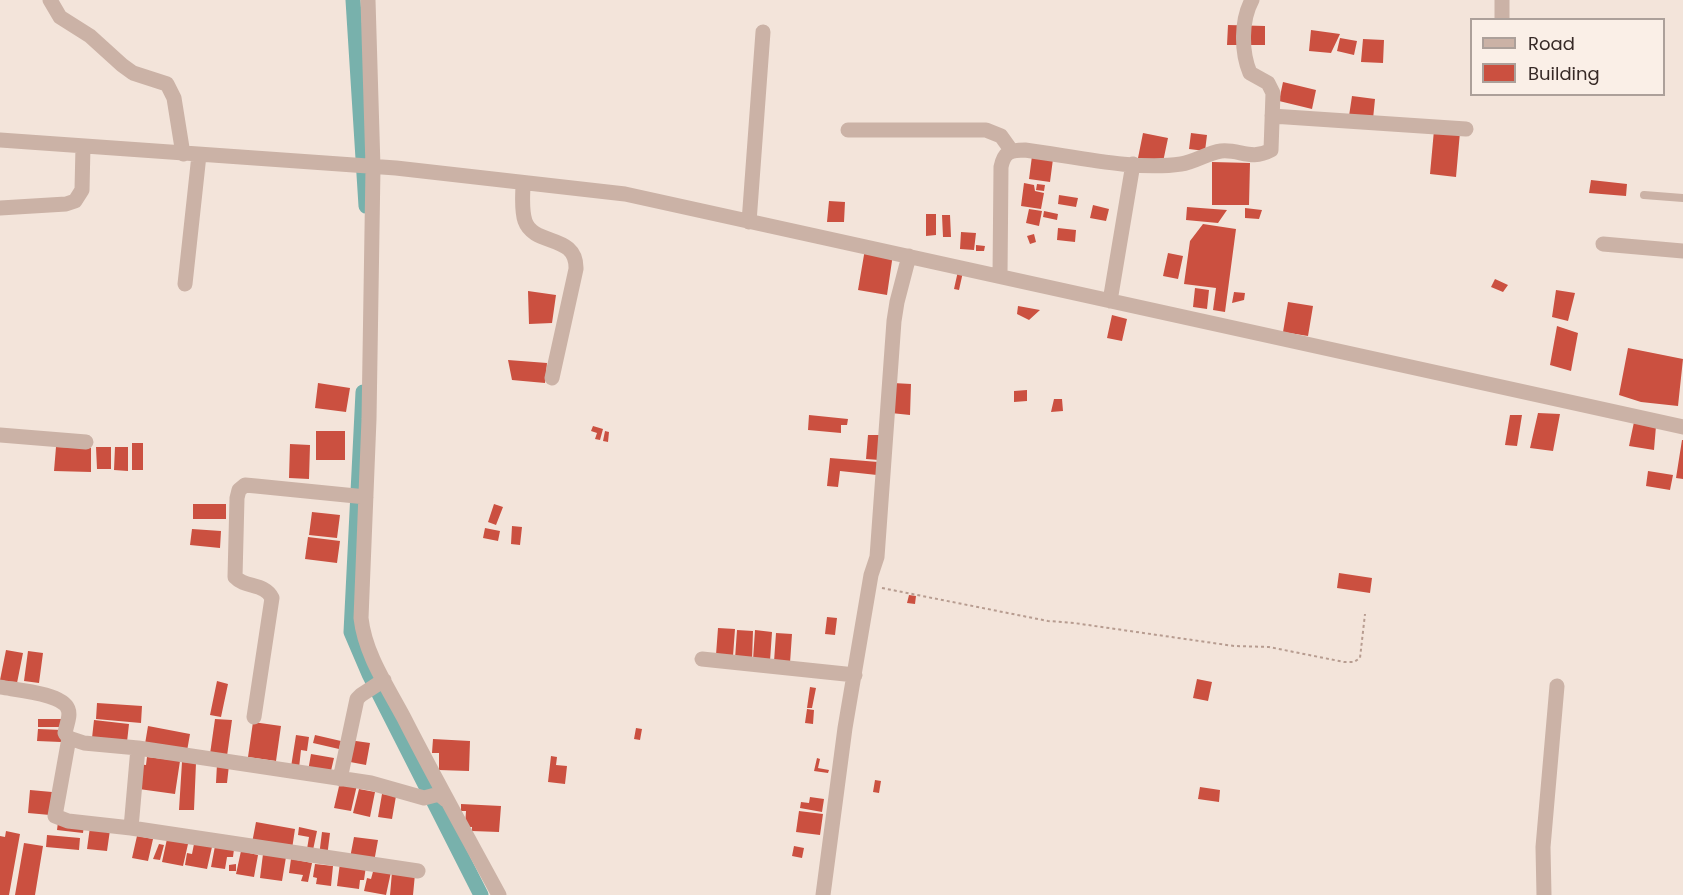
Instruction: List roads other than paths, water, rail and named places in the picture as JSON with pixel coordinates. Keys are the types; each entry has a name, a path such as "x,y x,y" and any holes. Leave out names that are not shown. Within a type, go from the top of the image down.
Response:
{"street":[{"path":"50,0 60,17 90,36 122,65 134,73 167,84 174,98 183,154"},
{"path":"368,0 367,167 359,496 361,618 378,683 437,797 499,895"},
{"path":"1000,276 1001,167 1004,156 1011,150 1133,164 1180,164 1222,151 1242,155 1263,155 1270,150 1273,93 1268,83 1250,73 1248,68 1244,34 1247,10 1252,0"},
{"path":"1502,18 1503,0"},
{"path":"749,222 763,32"},
{"path":"1272,117 1466,129"},
{"path":"848,130 986,130 1000,136 1011,150"},
{"path":"0,140 367,167 626,194 1683,428"},
{"path":"0,208 66,204 75,201 82,190 83,146"},
{"path":"184,284 199,155"},
{"path":"1110,301 1133,164"},
{"path":"522,183 525,222 537,233 571,250 576,259 576,269 552,378"},
{"path":"1603,244 1683,251"},
{"path":"823,895 845,728 871,575 877,557 894,321 909,256"},
{"path":"0,435 86,442"},
{"path":"254,717 272,598 265,589 242,583 235,577 237,498 240,490 245,485 359,496"},
{"path":"702,659 855,675"},
{"path":"340,779 356,704 361,695 378,683"},
{"path":"1544,895 1543,847 1557,686"},
{"path":"0,687 59,700 67,706 70,712 65,733 69,738 84,743 138,748 371,783 437,797"},
{"path":"69,738 55,816 68,821 131,828 418,871"},
{"path":"131,828 138,748"}],"lane":[{"path":"1644,195 1683,198"}],"waterway":[{"path":"353,0 366,206"},
{"path":"363,392 351,632 369,674 481,895"}]}
